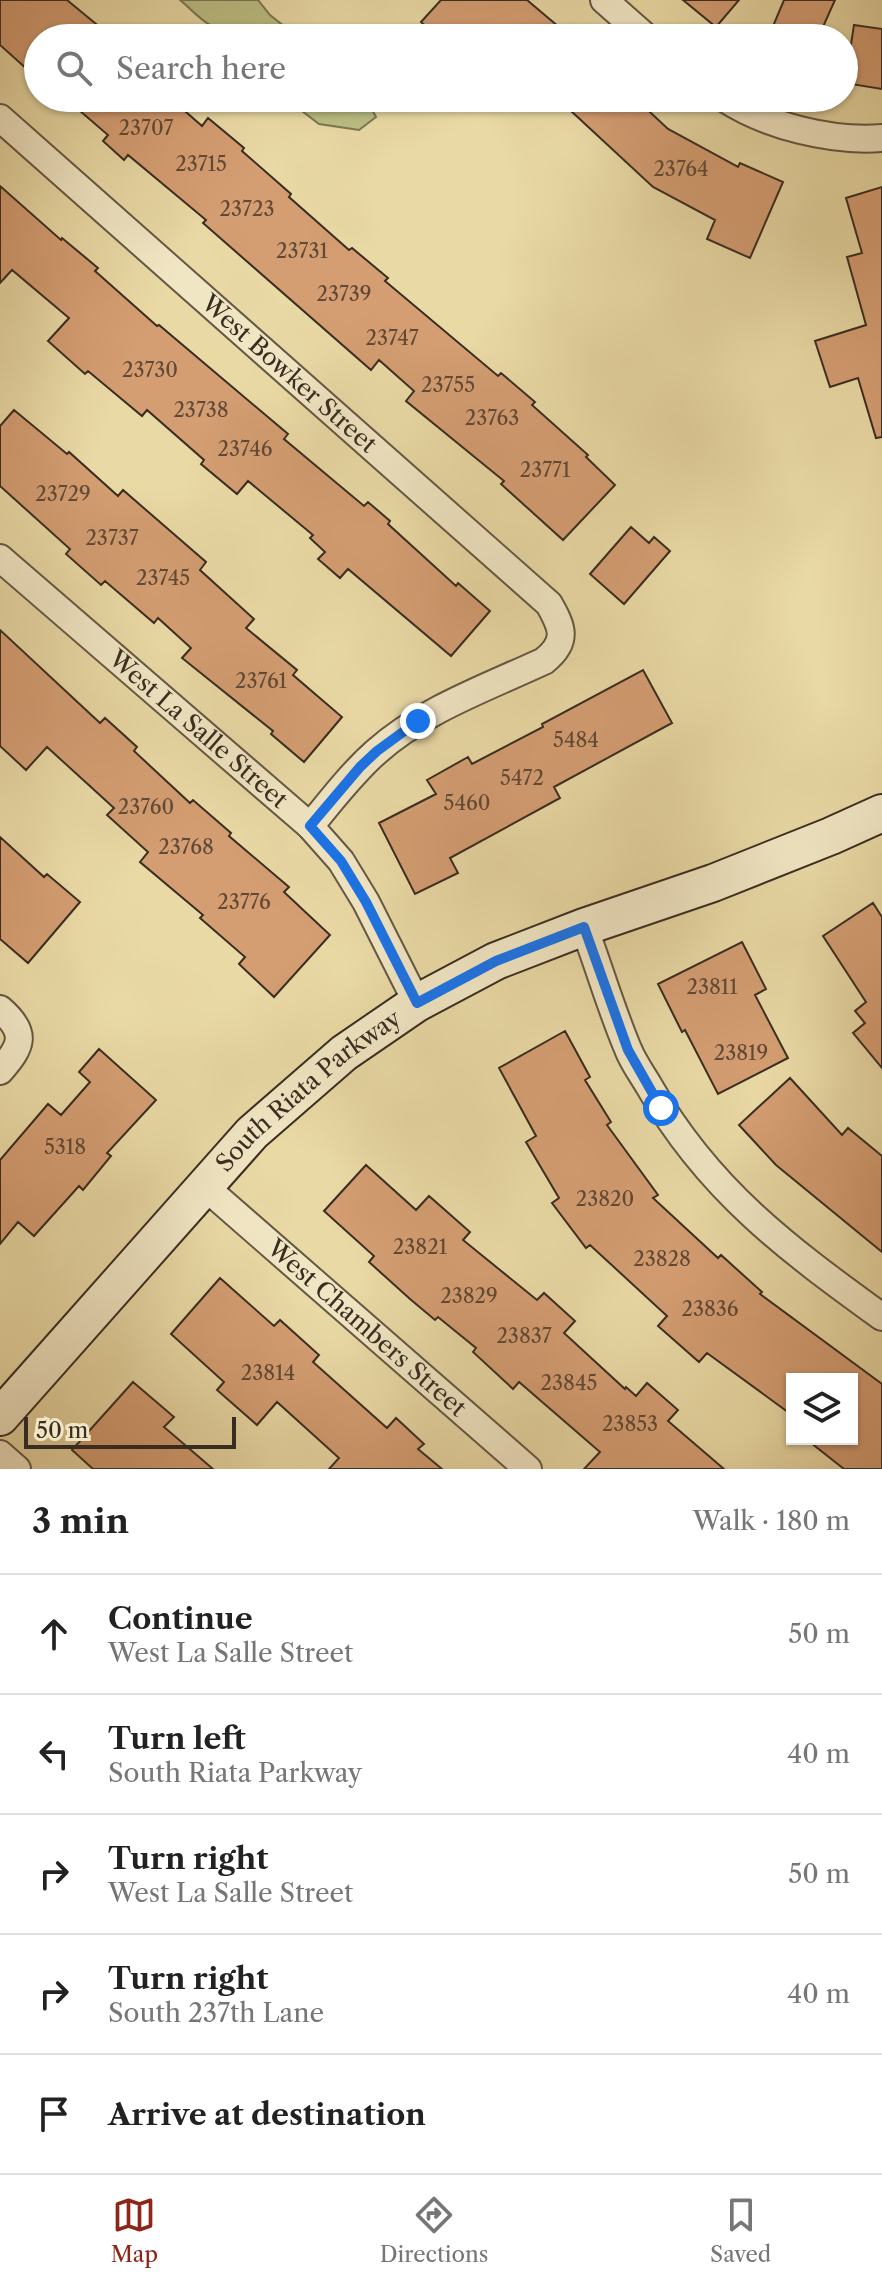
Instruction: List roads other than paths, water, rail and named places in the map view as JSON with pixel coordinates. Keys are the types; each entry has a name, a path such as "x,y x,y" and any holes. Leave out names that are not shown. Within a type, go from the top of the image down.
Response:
{"street":[{"path":"604,0 631,24"},
{"path":"753,112 796,129 862,139 882,138"},
{"name":"West Bowker Street","path":"0,118 549,604 560,624 561,640 551,656 418,721 394,737 360,767 310,826"},
{"name":"West La Salle Street","path":"0,558 310,826 341,861 354,882 417,1003"},
{"name":"South Riata Parkway","path":"0,1417 252,1133 344,1053 417,1003 496,961 713,883 882,813"},
{"path":"584,927 628,1050 661,1108 696,1158 765,1228 882,1317"},
{"path":"0,1009 10,1017 19,1034 19,1045 14,1056 0,1071"},
{"name":"West Chambers Street","path":"204,1186 528,1469"},
{"path":"0,1454 17,1469"}]}
